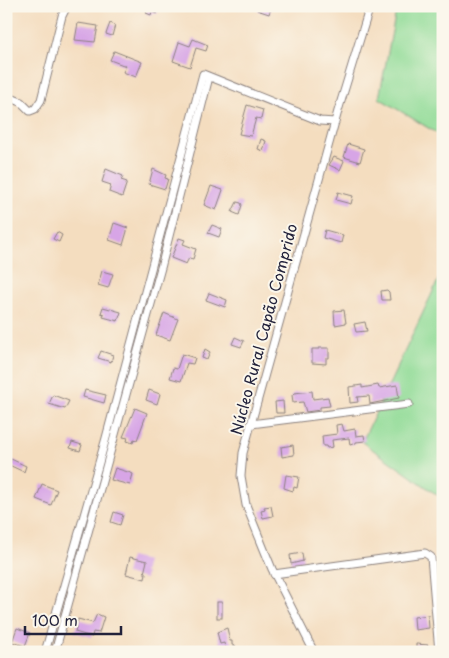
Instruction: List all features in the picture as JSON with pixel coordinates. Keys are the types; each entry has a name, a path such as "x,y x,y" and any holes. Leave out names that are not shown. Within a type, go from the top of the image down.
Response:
{"street":[{"path":"6,96 22,102 30,110 35,110 41,100 62,16 67,6"},
{"name":"Núcleo Rural Capão Comprido","path":"314,652 274,574 246,505 241,476 243,453 335,122 370,6"},
{"path":"206,76 320,121 335,122"},
{"path":"206,76 151,302 55,650 46,648 106,438 142,300 206,76"},
{"path":"142,300 151,302"},
{"path":"251,424 409,404"},
{"path":"274,574 425,553 431,556 439,652"},
{"path":"71,557 80,560"}],"green space":[{"path":"397,6 443,6 443,137 379,98"},
{"path":"443,270 443,499 362,442"}],"building":[{"path":"148,6 160,6 157,14 152,12 151,15 146,13"},
{"path":"259,6 272,6 269,14 257,10"},
{"path":"78,23 98,26 95,42 75,40"},
{"path":"110,23 115,25 112,36 106,34"},
{"path":"193,39 208,45 206,51 196,48 190,67 173,61 179,42 190,46"},
{"path":"114,51 142,62 136,77 123,72 126,66 110,60"},
{"path":"247,105 263,110 261,119 256,118 251,136 239,134"},
{"path":"261,139 266,141 263,151 258,149"},
{"path":"348,144 364,149 360,162 344,157"},
{"path":"334,157 344,161 340,170 329,165"},
{"path":"106,169 123,176 121,180 127,182 122,197 109,192 111,185 102,182"},
{"path":"153,169 166,175 165,178 168,179 165,189 149,184"},
{"path":"211,186 223,190 216,210 204,205"},
{"path":"338,192 353,196 351,204 336,200"},
{"path":"237,202 242,205 239,215 232,212"},
{"path":"114,223 128,228 123,245 109,240"},
{"path":"212,225 222,229 219,237 208,233"},
{"path":"325,230 343,235 341,243 323,238"},
{"path":"57,232 62,235 59,242 53,239"},
{"path":"179,238 185,240 183,244 196,249 193,259 189,258 186,264 171,258"},
{"path":"102,271 113,274 108,288 98,285"},
{"path":"387,290 390,300 382,300 381,291"},
{"path":"209,293 227,300 225,307 206,300"},
{"path":"103,307 121,312 118,321 103,317 104,314 101,313"},
{"path":"344,310 346,323 335,325 334,311"},
{"path":"164,313 178,319 170,340 156,335"},
{"path":"365,322 367,331 356,332 354,324"},
{"path":"235,337 244,341 241,347 232,344"},
{"path":"329,348 329,358 326,358 326,364 312,363 312,349"},
{"path":"205,349 210,352 207,360 202,358"},
{"path":"101,351 113,355 111,362 98,358"},
{"path":"182,354 195,358 193,364 187,363 181,381 170,378 173,368 177,369"},
{"path":"362,385 362,388 378,385 379,388 397,385 399,398 370,404 369,396 357,397 358,402 350,403 349,387"},
{"path":"85,390 106,395 104,403 83,397"},
{"path":"149,390 160,394 157,404 146,400"},
{"path":"312,391 313,399 328,397 330,406 306,412 303,402 293,403 292,395 294,393"},
{"path":"53,395 69,401 65,409 49,404"},
{"path":"283,401 284,413 276,413 275,402"},
{"path":"135,408 147,413 137,440 134,439 133,443 127,441 128,438 123,437"},
{"path":"342,424 344,431 355,429 356,436 364,435 365,441 350,445 349,438 332,440 333,447 327,448 323,446 322,436 337,434 336,425"},
{"path":"72,442 82,445 80,451 70,448"},
{"path":"293,445 294,455 282,457 281,447"},
{"path":"11,459 26,466 24,472 9,465"},
{"path":"115,468 133,474 130,485 111,480"},
{"path":"286,475 299,477 297,488 294,487 293,491 284,488"},
{"path":"42,484 57,490 51,505 36,499"},
{"path":"271,506 273,516 263,518 261,511 265,510 264,507"},
{"path":"114,512 123,515 120,525 111,522"},
{"path":"302,553 303,561 291,564 290,555"},
{"path":"130,557 147,561 144,573 146,573 145,579 126,574"},
{"path":"217,602 222,602 222,618 217,618"},
{"path":"97,614 104,617 99,633 93,632 92,637 75,632 78,619 93,623"},
{"path":"428,615 429,628 415,630 414,617"},
{"path":"17,628 30,633 25,646 12,642"},
{"path":"227,628 230,641 232,641 232,645 235,645 236,650 226,652 224,643 220,644 217,632"},
{"path":"416,644 428,645 427,652 416,652"}]}
